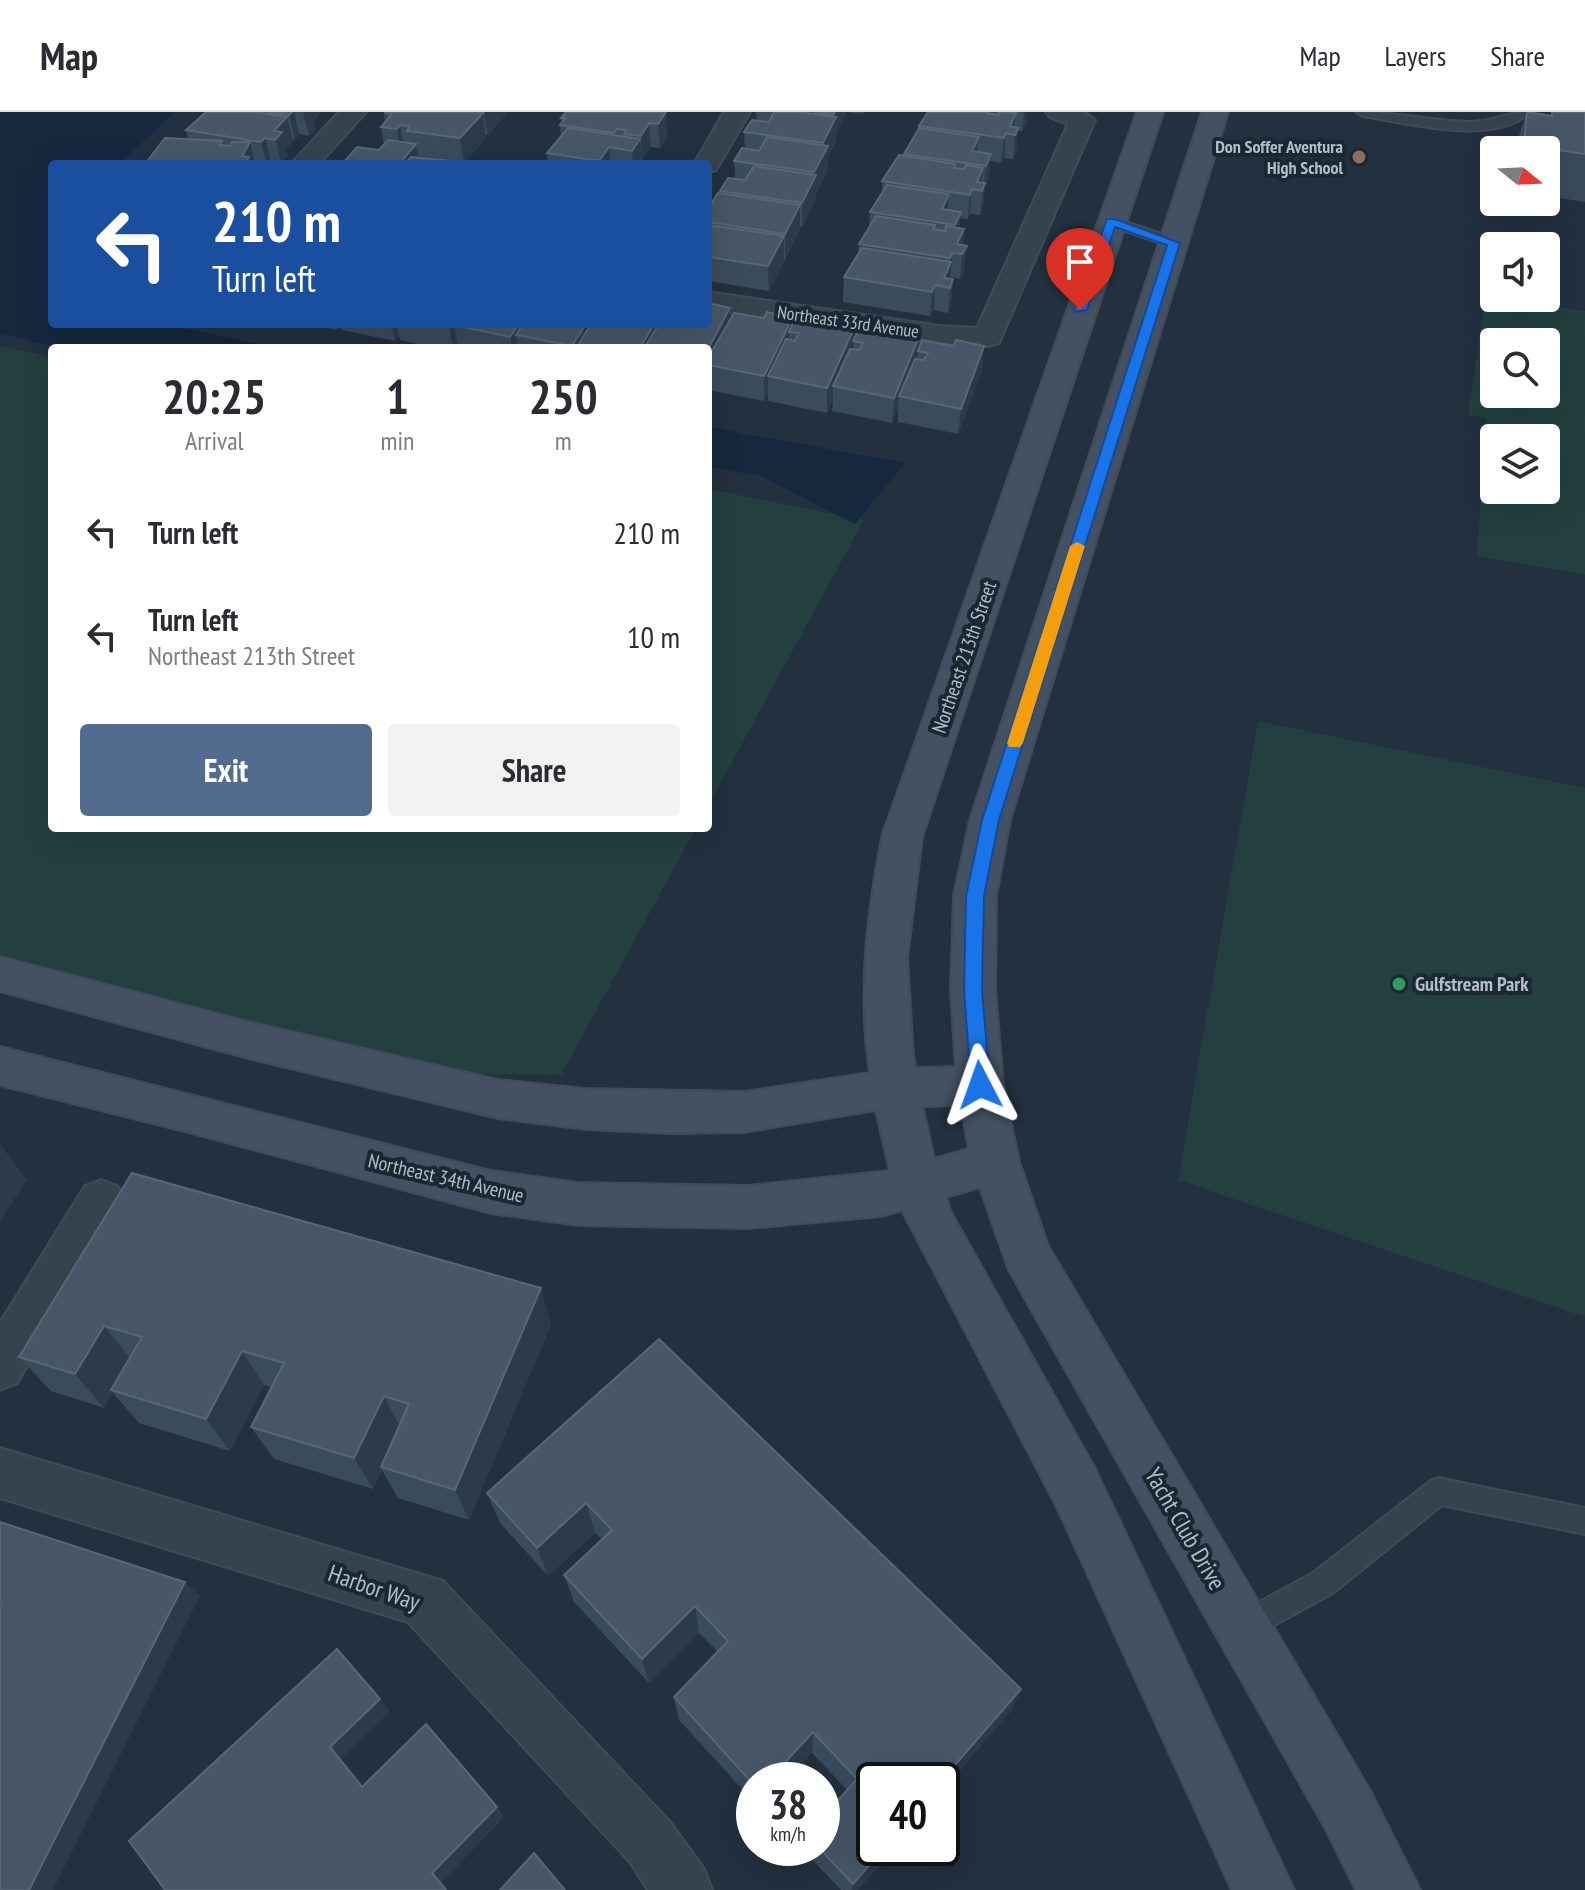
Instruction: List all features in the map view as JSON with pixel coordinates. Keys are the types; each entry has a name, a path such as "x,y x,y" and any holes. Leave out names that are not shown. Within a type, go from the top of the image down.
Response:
{"street":[{"path":"308,160 353,112"},
{"path":"709,160 737,112"},
{"name":"Northeast 213th Street","path":"922,1200 897,1088 889,1029 885,961 902,837 1150,112"},
{"path":"995,1162 980,1085 973,990 975,896 990,820 1215,112"},
{"name":"Northeast 33rd Avenue","path":"712,302 940,335 988,337 1070,116"},
{"path":"0,974 248,1040 498,1099 586,1109 715,1112 797,1106 897,1088 980,1085"},
{"name":"Northeast 34th Avenue","path":"0,1066 491,1192 578,1204 748,1207 881,1195 922,1200 995,1162"},
{"name":"Yacht Club Drive","path":"995,1162 1026,1254 1348,1810 1389,1890"},
{"path":"0,1367 101,1200"},
{"path":"922,1200 1076,1488 1263,1890"},
{"name":"Harbor Way","path":"0,1473 424,1600 650,1842 683,1890"}],"lane":[{"path":"1363,112 1491,126 1514,121 1523,112"},
{"path":"1111,221 1174,243"},
{"path":"1242,1627 1323,1583 1438,1491 1585,1521"}],"green space":[{"path":"1560,307 1585,311 1585,575 1477,556 1480,504 1560,504 1560,424 1486,424 1486,418 1468,415 1480,333 1480,408 1560,408 1560,328 1481,328 1483,312 1560,312"},
{"path":"0,346 48,356 48,832 694,832 561,1075 400,1074 0,967"},
{"path":"712,490 864,520 712,799"},
{"name":"Gulfstream Park","path":"1258,721 1585,788 1585,1317 1178,1180"}],"water":[{"path":"0,112 175,112 123,160 48,160 48,328 183,328 257,344 48,345 0,333"},
{"path":"712,428 905,463 855,524 761,476 712,468"}],"building":[{"path":"206,112 254,112 287,117 274,131 282,132 275,140 265,138 261,142 186,130"},
{"path":"384,112 483,113 460,138 407,131 410,126 400,125 397,129 381,127 392,114"},
{"path":"566,112 666,112 658,124 649,123 641,136 624,134 626,130 617,129 614,133 560,125"},
{"path":"774,112 836,117 823,143 744,132 752,120 769,122"},
{"path":"928,112 1016,113 1010,126 1018,128 1015,135 1006,133 1004,138 919,126"},
{"path":"1527,112 1552,116 1552,112 1585,112 1585,154 1560,150 1560,136 1525,136"},
{"path":"568,128 640,139 632,151 609,147 600,160 547,153"},
{"path":"919,128 979,137 972,151 991,154 986,166 904,154"},
{"path":"767,137 828,146 814,172 734,161 742,148 759,151"},
{"path":"165,138 222,141 219,145 230,146 232,142 250,142 242,156 249,157 247,160 148,160"},
{"path":"388,140 416,144 402,160 346,160 357,147 379,150"},
{"path":"899,155 955,164 954,168 964,169 966,165 983,168 977,182 985,183 982,191 972,189 970,195 882,181"},
{"path":"411,157 442,160 408,160"},
{"path":"754,166 816,175 802,203 720,191 728,178 745,180"},
{"path":"887,185 949,194 942,209 961,212 955,225 870,212"},
{"path":"718,193 800,205 785,234 712,223 712,202"},
{"path":"876,216 935,225 933,229 945,231 946,226 964,229 957,244 967,246 962,254 953,253 950,258 859,244"},
{"path":"712,226 784,236 768,266 712,258"},
{"path":"862,248 951,262 944,278 953,279 950,288 935,285 932,292 844,277"},
{"path":"712,304 730,308 711,344 646,344 656,328 712,328"},
{"path":"767,312 792,319 764,376 712,366 712,351 734,313 764,318"},
{"path":"829,320 855,326 827,388 768,376 786,339 795,341 799,333 789,332 794,321 826,326"},
{"path":"468,328 516,328 510,337"},
{"path":"520,328 583,328 573,344 516,335"},
{"path":"589,328 652,328 642,344 579,344"},
{"path":"892,330 919,337 894,398 833,386 850,349 859,350 863,343 853,341 858,331 890,336"},
{"path":"922,340 954,346 956,340 984,346 961,409 899,396 915,359 924,360 928,353 918,351"},
{"path":"132,1173 541,1288 455,1490 381,1467 409,1404 384,1396 354,1458 251,1427 284,1363 242,1351 206,1419 111,1390 142,1337 104,1326 75,1374 19,1357"},
{"path":"659,1339 1021,1689 958,1762 856,1762 856,1778 813,1732 786,1762 736,1762 736,1765 674,1697 728,1641 695,1606 642,1659 564,1575 612,1530 586,1503 537,1548 487,1493"},
{"path":"0,1522 185,1582 29,1890 0,1890"},
{"path":"337,1649 380,1699 330,1747 362,1787 426,1724 497,1807 432,1873 446,1890 165,1890 129,1841"},
{"path":"856,1780 856,1866 868,1866 853,1884 836,1866 840,1866 840,1798"},
{"path":"534,1853 565,1890 500,1890"}],"slow traffic":[{"path":"1015,743 1077,546"}],"place":[{"name":"Don Soffer Aventura High School","path":"1359,157"},
{"name":"Gulfstream Park","path":"1399,984"}],"route":[{"path":"980,1085 973,990 975,896 990,820 1174,243 1111,221 1080,310"}]}
